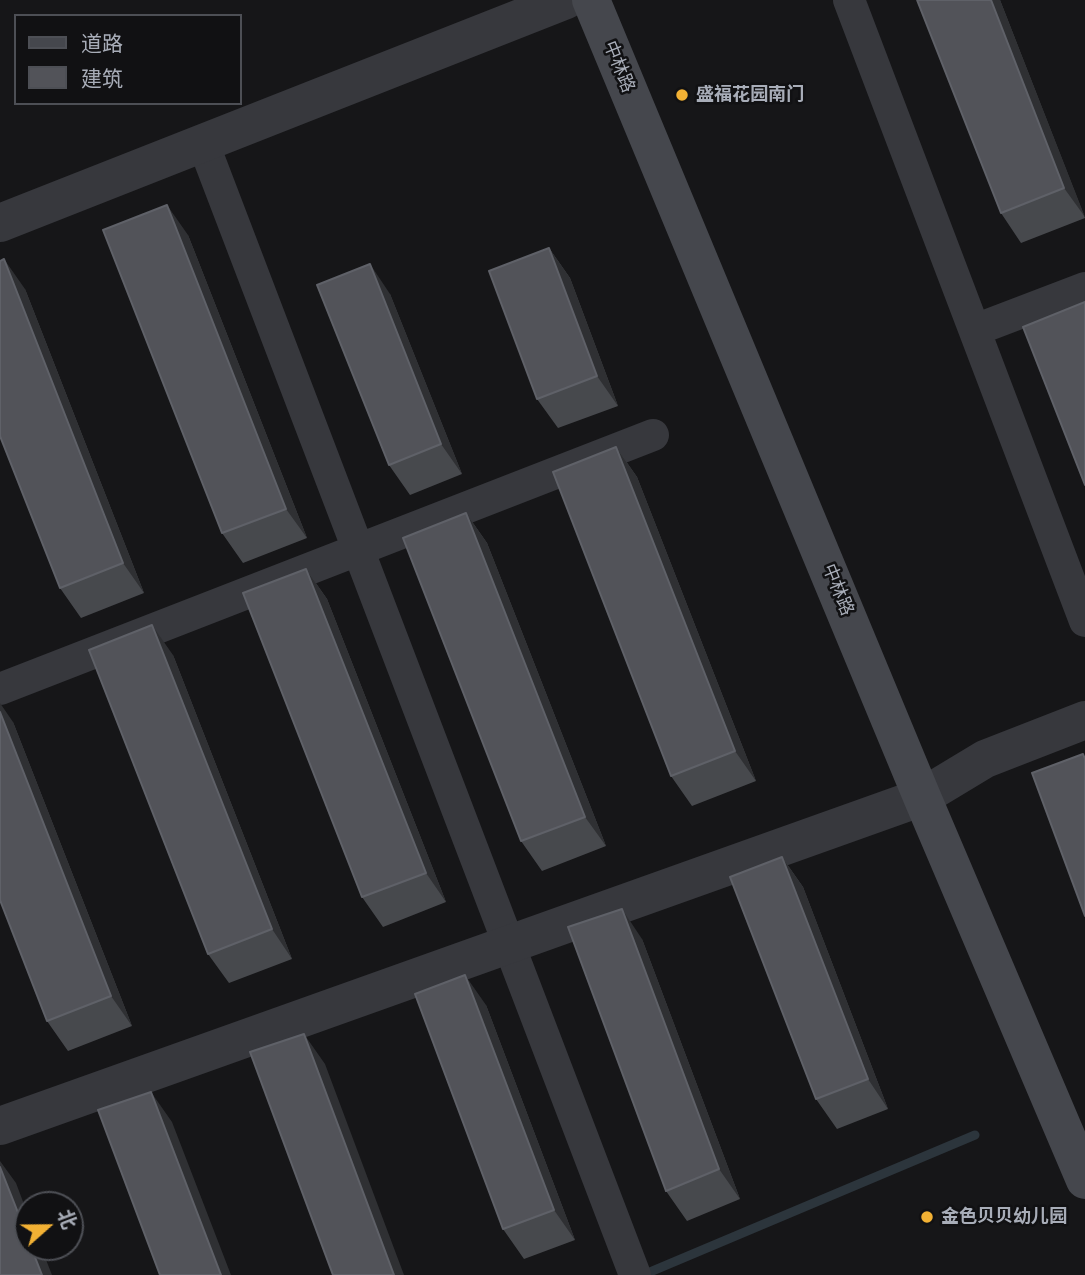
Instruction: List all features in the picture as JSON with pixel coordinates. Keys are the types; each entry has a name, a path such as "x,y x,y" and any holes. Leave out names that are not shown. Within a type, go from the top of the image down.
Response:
{"main road":[{"name":"中林路","path":"591,0 922,797 1085,1180"}],"street":[{"path":"0,223 566,0"},
{"path":"849,0 1085,621"},
{"path":"204,143 633,1270"},
{"path":"975,330 1085,289"},
{"path":"0,689 653,435"},
{"path":"0,1126 922,797 985,759 1085,720"}],"building":[{"path":"917,0 991,0 1064,188 1001,213"},
{"path":"167,205 286,509 222,533 103,230"},
{"path":"549,248 597,376 537,399 489,271"},
{"path":"4,259 123,563 60,588 0,436 0,261"},
{"path":"370,264 441,444 389,465 317,285"},
{"path":"1085,302 1085,485 1023,327"},
{"path":"616,447 735,751 671,776 553,472"},
{"path":"466,513 585,817 521,841 403,538"},
{"path":"306,569 426,873 362,897 243,593"},
{"path":"152,625 272,929 208,954 89,650"},
{"path":"0,712 111,996 47,1021 0,900"},
{"path":"1083,754 1085,759 1085,916 1032,773"},
{"path":"782,857 868,1079 816,1099 730,877"},
{"path":"622,909 719,1169 666,1191 568,927"},
{"path":"465,975 554,1210 503,1229 415,994"},
{"path":"304,1034 394,1275 333,1275 250,1052"},
{"path":"151,1092 221,1275 160,1275 98,1110"},
{"path":"0,1167 14,1202 14,1261 36,1261 42,1275 0,1275"}],"waterway":[{"path":"643,1275 975,1135"}],"place":[{"name":"盛福花园南门","path":"682,95"},
{"name":"金色贝贝幼儿园","path":"927,1217"}]}
